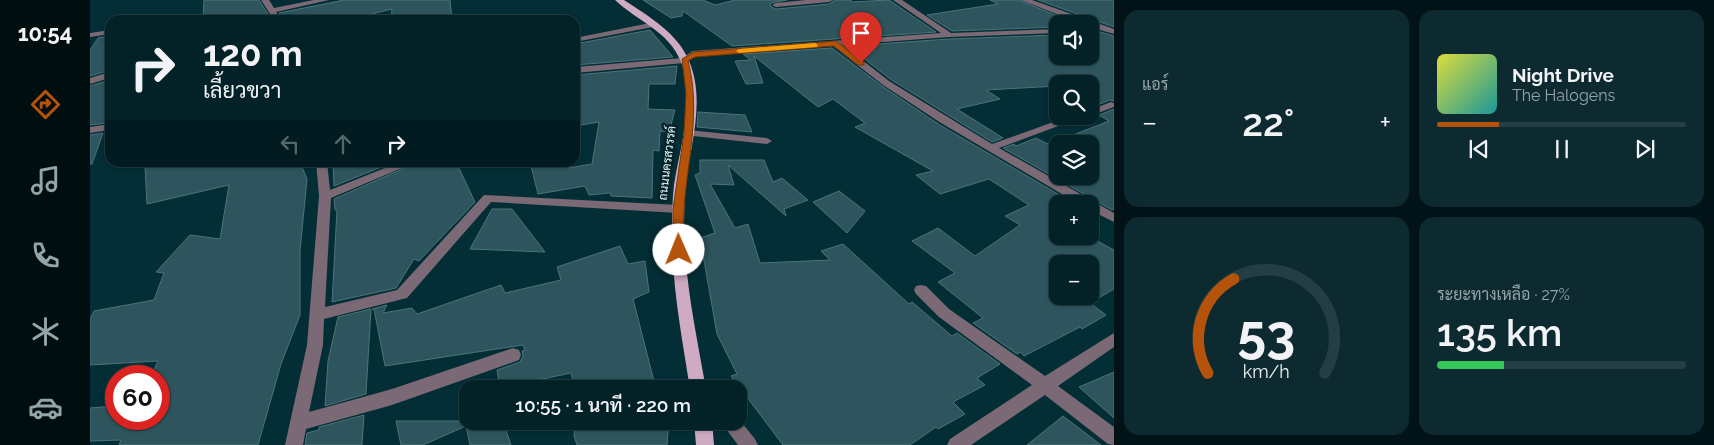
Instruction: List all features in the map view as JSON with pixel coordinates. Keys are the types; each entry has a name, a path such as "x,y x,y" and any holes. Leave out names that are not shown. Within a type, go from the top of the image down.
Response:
{"main road":[{"name":"ถนนนครสวรรค์","path":"619,0 655,24 672,42 684,60 689,78 688,134 678,209 679,264 697,380"},
{"path":"704,430 705,445"}],"street":[{"path":"264,0 275,15"},
{"path":"272,10 325,0"},
{"path":"776,5 829,0"},
{"path":"897,0 949,35"},
{"path":"1025,0 1066,15"},
{"path":"580,39 655,24"},
{"path":"1099,27 1114,31"},
{"path":"1099,29 1105,29"},
{"path":"580,70 684,60 694,54 949,35 1049,31"},
{"path":"90,35 105,33"},
{"path":"836,44 886,83 946,121 1074,195"},
{"path":"90,81 105,76"},
{"path":"1099,110 1111,105"},
{"path":"992,147 1054,125"},
{"path":"90,130 105,128"},
{"path":"688,134 767,141"},
{"path":"294,445 315,346 325,196 322,167"},
{"path":"325,196 398,167"},
{"path":"317,315 402,294 488,198 678,209"},
{"path":"1099,210 1114,218"},
{"path":"921,290 944,313 1046,386 1114,438"},
{"path":"956,445 1114,339"},
{"path":"299,423 392,397 513,355"},
{"path":"736,430 749,445"}],"building":[{"path":"204,0 259,0 269,15 203,15"},
{"path":"344,0 450,0 452,15 391,15 392,9 368,15 280,15 279,13"},
{"path":"643,0 703,0 715,5 735,0 787,0 771,3 770,6 776,9 829,4 835,0 851,0 851,2 889,0 936,32 732,46 683,11 682,16 671,18"},
{"path":"990,0 1019,0 1055,15 1049,15 1049,27 952,31 927,15 998,4"},
{"path":"1038,0 1114,0 1114,27 1099,22 1099,15 1080,15"},
{"path":"650,30 673,57 580,65 580,43"},
{"path":"1099,32 1114,36 1114,101 1110,100 1099,104 1099,75 1049,75 1049,86 986,90 1000,99 957,109 1003,138 992,142 890,79 848,46 949,39 1049,35 1049,65 1099,65"},
{"path":"105,37 105,72 90,76 90,50 98,38"},
{"path":"832,48 882,86 940,125 1060,195 1049,195 1049,245 1099,245 1099,242 1114,250 1114,289 1099,298 1099,255 1049,255 1049,305 1093,305 1106,315 1082,329 1080,327 1024,356 1021,352 1017,354 973,323 983,318 938,282 955,273 912,241 938,228 975,256 1020,225 1005,216 1029,205 989,179 940,194 916,175 933,171 855,127 865,123 833,99 818,107 754,56 763,83 746,84 735,61 751,60 743,54"},
{"path":"677,66 675,84 649,84 648,109 675,110 669,132 660,131 659,151 653,150 652,198 611,196 610,193 589,195 585,186 538,194 531,167 568,168 592,164 599,122 580,125 580,75"},
{"path":"105,82 105,123 90,125 90,86"},
{"path":"1114,109 1114,209 1112,210 1099,203 1099,195 1086,195 1068,185 1099,185 1099,135 1073,135 1109,121 1099,115"},
{"path":"698,112 745,115 752,132 697,127"},
{"path":"103,133 92,164 90,164 90,135"},
{"path":"1036,138 1048,144 1049,174 1003,148 1014,144 1016,146"},
{"path":"700,160 764,160 773,182 782,178 808,200 784,209 786,216 728,165 734,185 710,184 735,228 748,224 760,263 830,260 821,251 843,244 909,304 912,302 952,336 957,333 1000,364 977,378 985,385 953,402 965,414 938,429 936,427 910,445 783,445 747,397 747,380 734,380 731,376 737,374 717,334 700,238 715,233 695,175 700,173"},
{"path":"145,167 302,167 307,179 300,251 300,315 281,364 258,445 119,445 121,440 90,441 90,408 105,407 105,430 170,430 170,365 156,365 158,361 90,365 90,319 94,311 154,300 164,273 156,272 190,235 220,239 229,185 147,204"},
{"path":"333,167 382,167 334,186"},
{"path":"407,167 458,167 475,202 419,261 414,259 396,288 332,302 337,210 335,210 334,199"},
{"path":"839,191 865,211 847,233 813,202"},
{"path":"492,209 512,209 545,252 470,249"},
{"path":"620,246 628,264 645,261 649,292 633,299 654,380 573,380 571,373 538,380 499,380 497,370 520,362 523,356 522,351 525,350 523,345 385,366 374,309 372,309 387,305 383,313 412,308 417,314 501,285 505,293 561,280 557,267"},
{"path":"371,309 366,394 325,406 328,361 338,317"},
{"path":"1114,372 1114,418 1079,387"},
{"path":"364,415 362,445 305,445 307,433 319,430 319,427"},
{"path":"1063,416 1101,445 1027,445"},
{"path":"396,421 459,421 459,429 423,445 401,445"},
{"path":"467,430 506,430 511,445 470,445"},
{"path":"574,430 668,430 667,445 577,445"}],"slow traffic":[{"path":"739,51 815,45"}],"route":[{"path":"679,250 678,209 688,134 690,93 689,78 684,60 694,54 836,44 861,63"}]}
